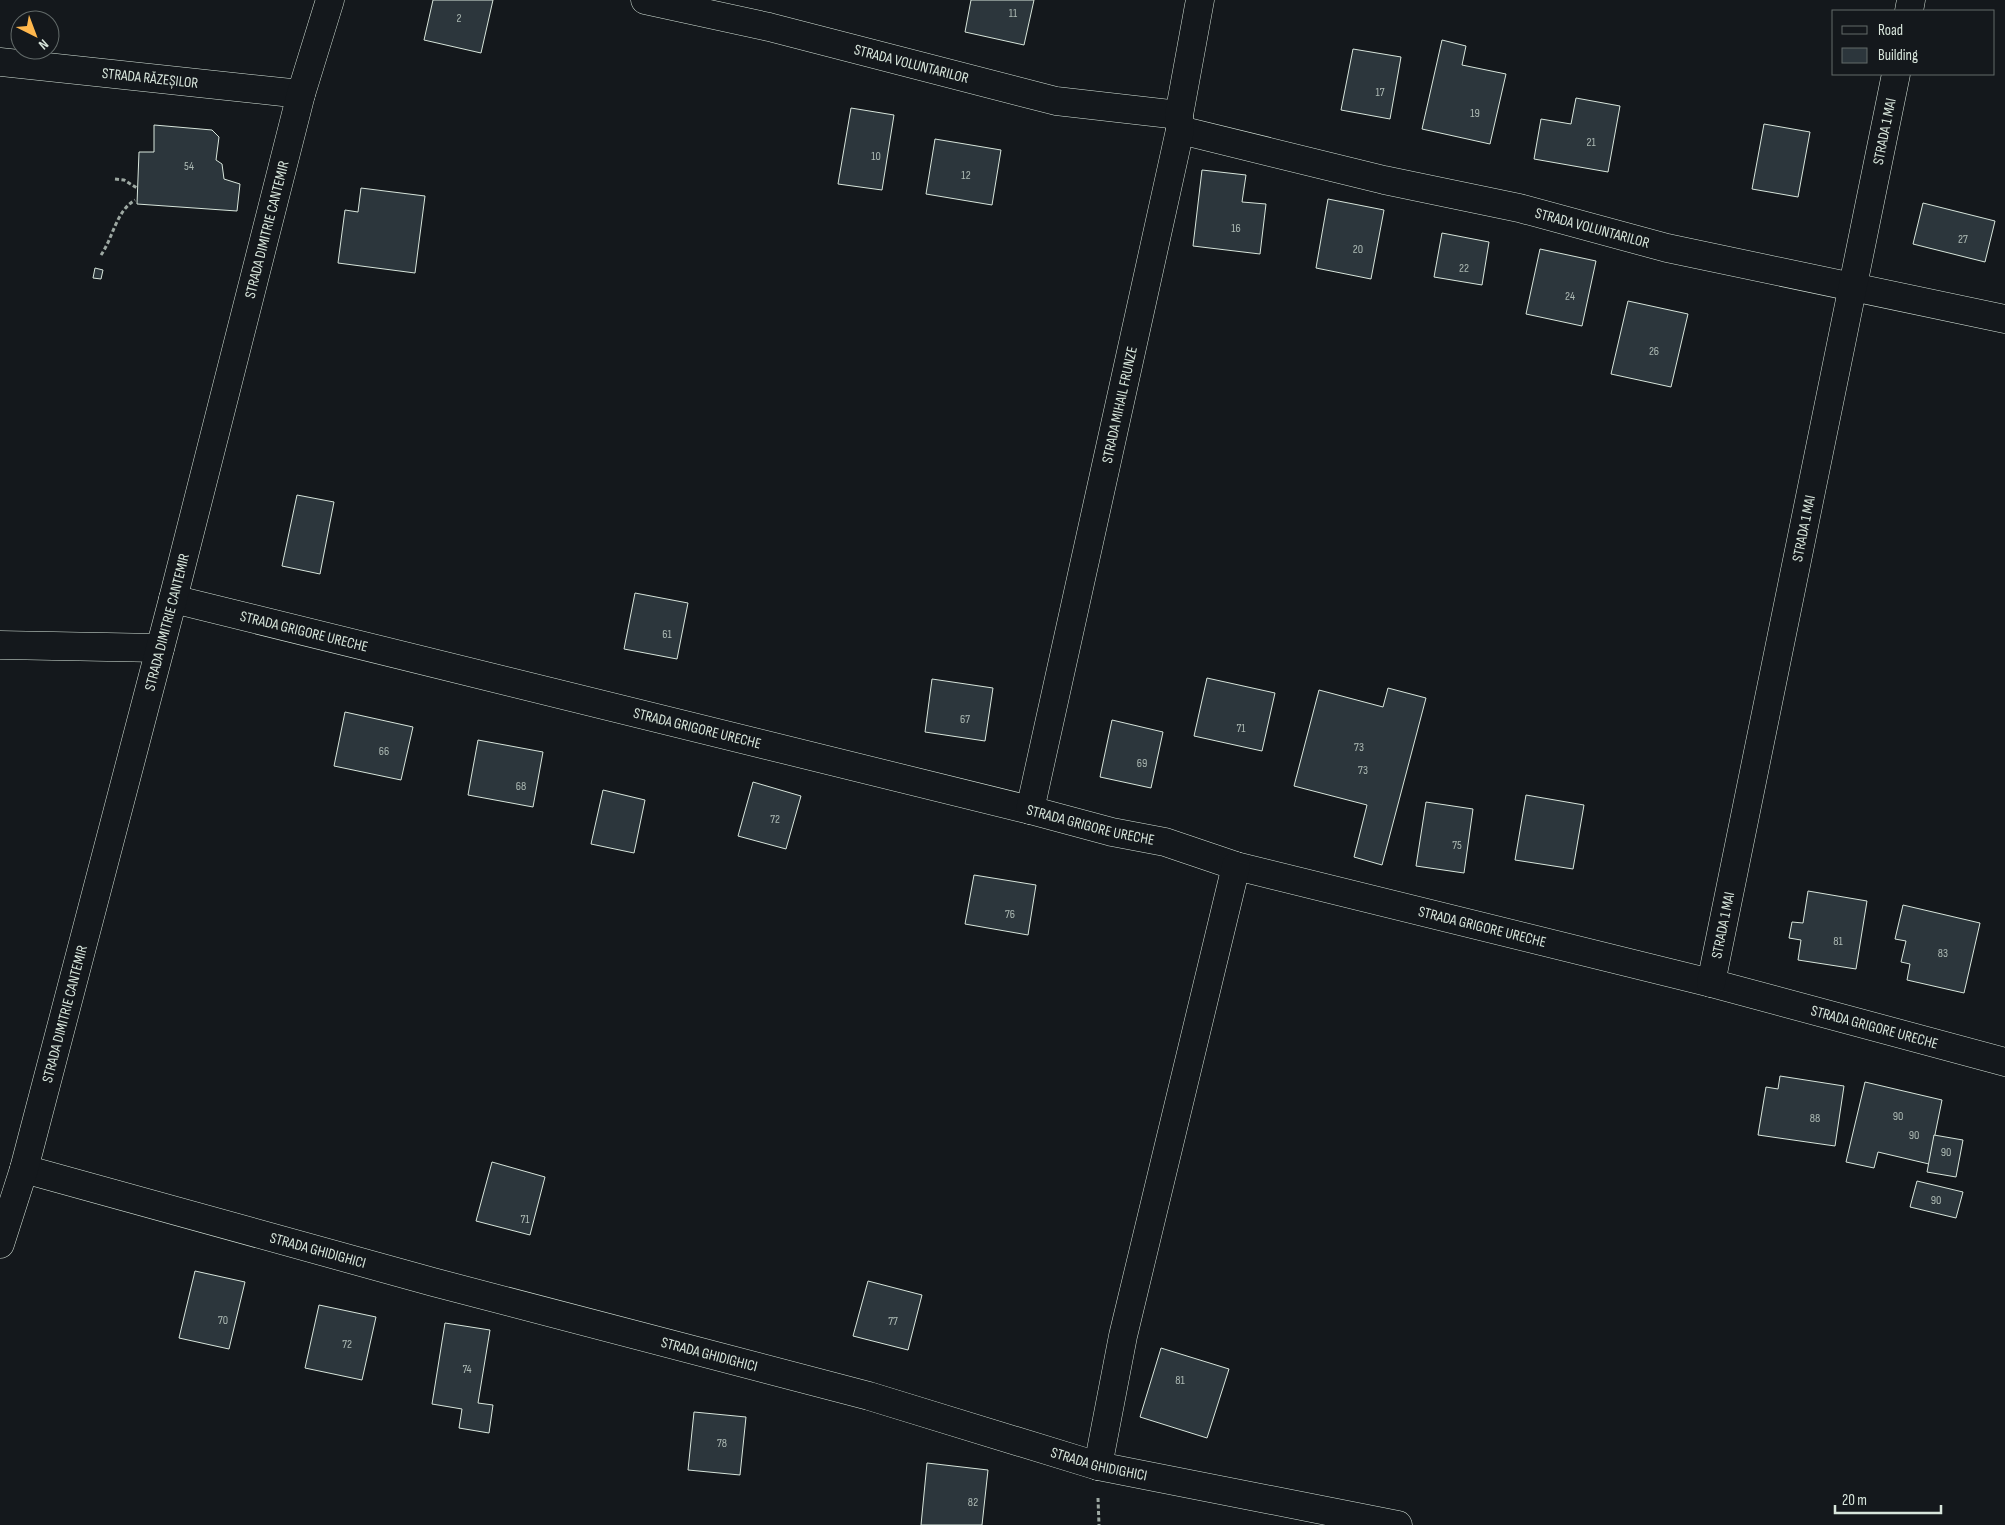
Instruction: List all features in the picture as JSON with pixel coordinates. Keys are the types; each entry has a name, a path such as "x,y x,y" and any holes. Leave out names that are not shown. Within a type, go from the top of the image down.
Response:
{"street":[{"name":"STRADA DIMITRIE CANTEMIR","path":"0,1241 24,1169 173,599 301,94 330,0"},
{"name":"STRADA VOLUNTARILOR","path":"645,0 770,27 1056,101 1179,123 1384,180 1519,208 1667,248 2005,319"},
{"name":"STRADA MIHAIL FRUNZE","path":"1030,810 1179,123 1200,0"},
{"name":"STRADA RĂZEȘILOR","path":"0,62 301,94"},
{"name":"STRADA 1 MAI","path":"1711,983 1896,75"},
{"name":"STRADA GRIGORE URECHE","path":"173,599 1030,810 1112,832 1165,842 1236,866 1711,983 2005,1062"},
{"path":"0,645 160,648"},
{"path":"1098,1466 1123,1336 1236,866"},
{"name":"STRADA GHIDIGHICI","path":"24,1169 433,1282 869,1396 1098,1466 1398,1525"}],"path":[{"path":"115,179 124,180 137,188"},
{"path":"101,255 123,212 129,203 135,200"}],"building":[{"path":"433,0 493,0 481,53 424,40"},
{"path":"971,0 1034,0 1024,45 965,32"},
{"path":"1442,40 1466,46 1462,65 1506,74 1490,144 1422,129"},
{"path":"1353,49 1401,57 1390,119 1341,110"},
{"path":"1576,98 1620,106 1608,172 1534,159 1541,119 1571,124"},
{"path":"851,108 894,115 882,190 838,184"},
{"path":"1764,124 1810,132 1798,197 1752,189"},
{"path":"154,125 212,130 219,137 216,160 222,164 224,179 240,184 237,211 137,204 139,152 154,152"},
{"path":"935,139 1001,150 992,205 926,194"},
{"path":"1202,170 1246,175 1242,202 1266,204 1260,254 1193,246"},
{"path":"361,188 425,196 415,273 338,263 345,210 358,212"},
{"path":"1328,199 1384,210 1371,279 1316,268"},
{"path":"1923,203 1995,221 1985,262 1913,244"},
{"path":"1442,233 1489,242 1482,285 1434,277"},
{"path":"1540,249 1596,261 1582,326 1526,314"},
{"path":"95,268 103,270 101,279 93,278"},
{"path":"1628,301 1688,314 1671,387 1611,374"},
{"path":"297,495 334,502 320,574 282,566"},
{"path":"635,593 688,603 677,659 624,649"},
{"path":"1207,678 1275,693 1262,751 1194,736"},
{"path":"932,679 993,688 985,741 925,732"},
{"path":"1388,688 1426,698 1382,865 1354,857 1367,805 1294,786 1319,690 1383,707"},
{"path":"345,712 413,727 401,780 334,766"},
{"path":"1112,720 1163,732 1151,788 1100,777"},
{"path":"478,740 543,752 533,807 468,795"},
{"path":"753,782 801,796 786,849 738,836"},
{"path":"603,790 645,800 634,853 591,844"},
{"path":"1526,795 1584,805 1573,869 1515,860"},
{"path":"1426,802 1473,809 1464,873 1416,866"},
{"path":"974,875 1036,885 1028,935 965,924"},
{"path":"1808,891 1867,901 1856,969 1798,960 1801,940 1789,938 1792,922 1803,923"},
{"path":"1903,905 1980,923 1964,993 1907,980 1910,964 1901,962 1906,941 1895,939"},
{"path":"1780,1076 1844,1086 1835,1146 1758,1135 1766,1087 1778,1089"},
{"path":"1865,1082 1942,1100 1929,1164 1878,1152 1874,1168 1846,1162"},
{"path":"1934,1135 1963,1140 1956,1177 1927,1172"},
{"path":"492,1162 545,1177 530,1235 476,1221"},
{"path":"1917,1181 1963,1192 1956,1218 1910,1207"},
{"path":"195,1271 245,1282 229,1349 179,1338"},
{"path":"868,1281 922,1295 908,1350 853,1336"},
{"path":"319,1305 376,1317 362,1380 305,1368"},
{"path":"445,1323 490,1330 478,1403 493,1405 489,1433 459,1428 462,1409 432,1404"},
{"path":"1161,1348 1229,1369 1207,1438 1140,1417"},
{"path":"694,1412 746,1417 740,1475 688,1470"},
{"path":"927,1463 988,1470 982,1525 921,1525"}]}
